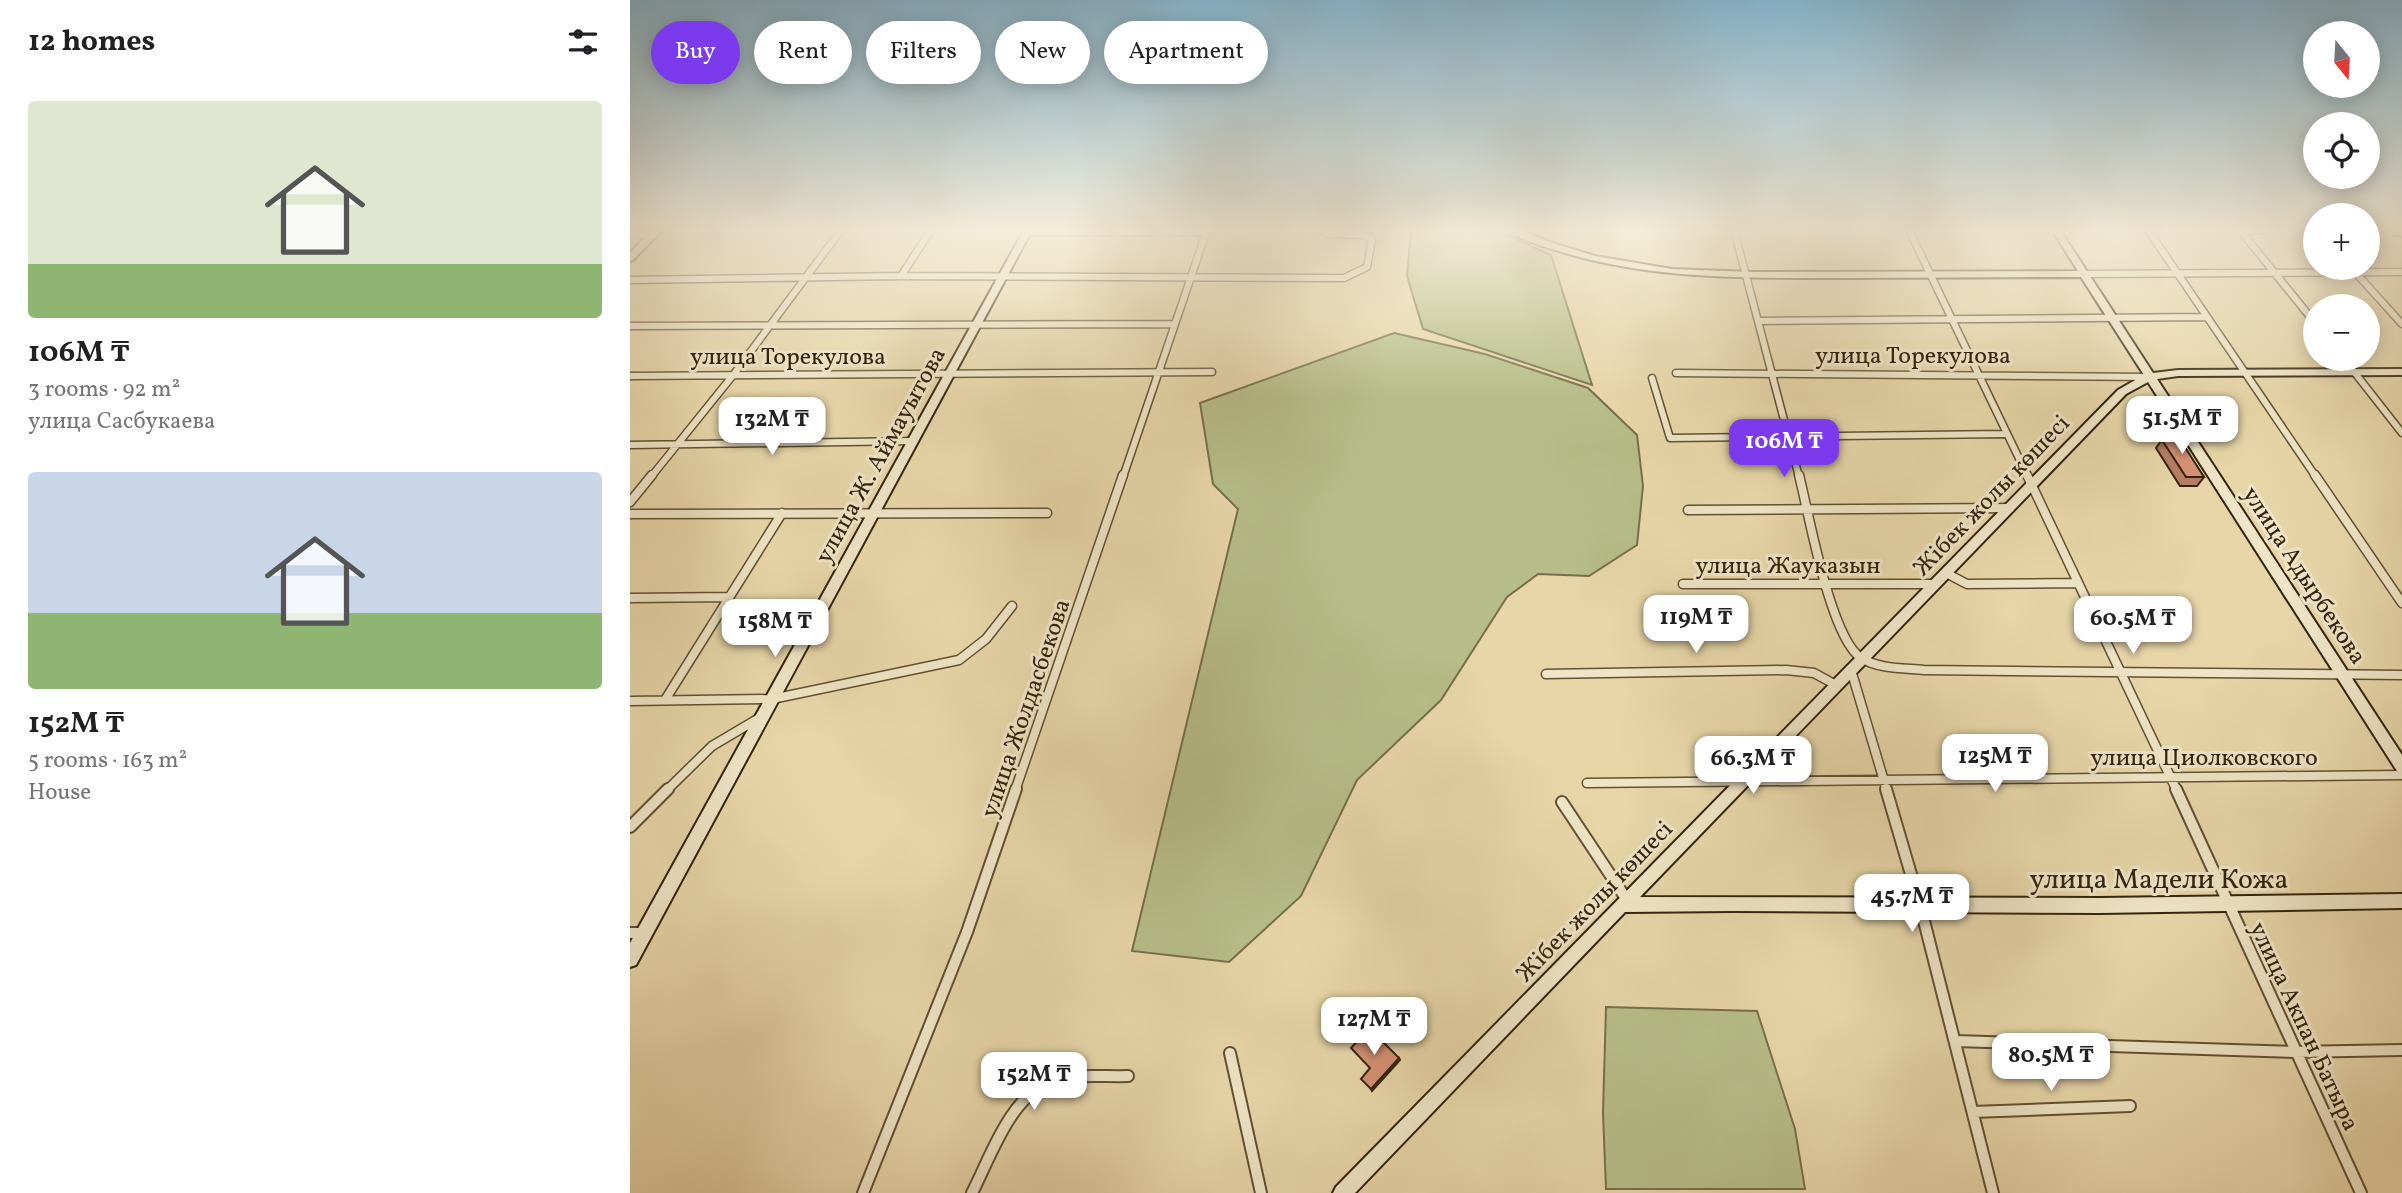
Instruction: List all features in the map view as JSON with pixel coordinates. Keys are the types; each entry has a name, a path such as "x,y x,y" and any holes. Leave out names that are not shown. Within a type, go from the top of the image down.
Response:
{"main road":[{"name":"улица Ж. Аймауытова","path":"630,959 998,286"},
{"name":"улица Адырбекова","path":"2091,286 2402,767"},
{"path":"2150,377 2178,373 2402,372"},
{"name":"Жібек жолы көшесі","path":"1342,1193 2122,392 2150,377"},
{"name":"улица Мадели Кожа","path":"1624,902 2228,905 2402,901"}],"street":[{"path":"630,502 734,374 798,286"},
{"name":"улица Жолдасбекова","path":"863,1193 967,932 1188,286"},
{"path":"1751,286 1826,585 1842,638 1856,665 1882,780 1920,905 1993,1193"},
{"name":"улица Акпан Батыра","path":"1935,286 2121,670 2361,1193"},
{"path":"2185,286 2402,603"},
{"path":"2284,286 2303,308"},
{"path":"2367,286 2402,324"},
{"path":"1760,321 1950,317 2206,317"},
{"path":"630,326 1173,324"},
{"name":"улица Торекулова","path":"630,376 1156,375 1212,372"},
{"path":"2355,372 2402,433"},
{"name":"улица Торекулова","path":"1676,373 2150,377"},
{"path":"1652,377 1668,438 2005,434"},
{"path":"630,444 914,441"},
{"path":"1688,510 2010,508"},
{"path":"665,700 782,513"},
{"path":"630,514 1047,513"},
{"path":"1946,573 1967,584 2077,583"},
{"name":"улица Жауказын","path":"1683,584 1935,584"},
{"path":"630,598 729,597"},
{"path":"630,701 772,699 959,660 986,639 1012,606"},
{"path":"1856,665 1924,670 2402,675"},
{"path":"1546,674 1786,670 1814,673 1836,685"},
{"path":"630,827 712,746 764,715"},
{"name":"улица Циолковского","path":"1587,783 2402,775"},
{"path":"1562,802 1624,902"},
{"path":"630,933 645,933"},
{"path":"1956,1041 2294,1052 2402,1050"},
{"path":"1230,1053 1261,1193"},
{"path":"972,1193 1024,1099 1039,1086 1056,1080 1128,1076"},
{"path":"1973,1112 2130,1106"}],"green space":[{"path":"1410,286 1561,286 1592,385 1423,329"},
{"path":"1394,333 1485,354 1588,388 1637,435 1643,486 1637,545 1589,576 1538,574 1507,597 1441,700 1357,780 1301,896 1229,962 1132,951 1238,509 1213,484 1200,403"},
{"path":"1606,1007 1757,1011 1795,1129 1805,1189 1606,1189 1603,1113"}],"building":[{"path":"2176,433 2204,477 2186,477 2162,440 2166,434"},
{"path":"1369,1028 1399,1058 1371,1089 1361,1079 1370,1068 1351,1048"}]}
